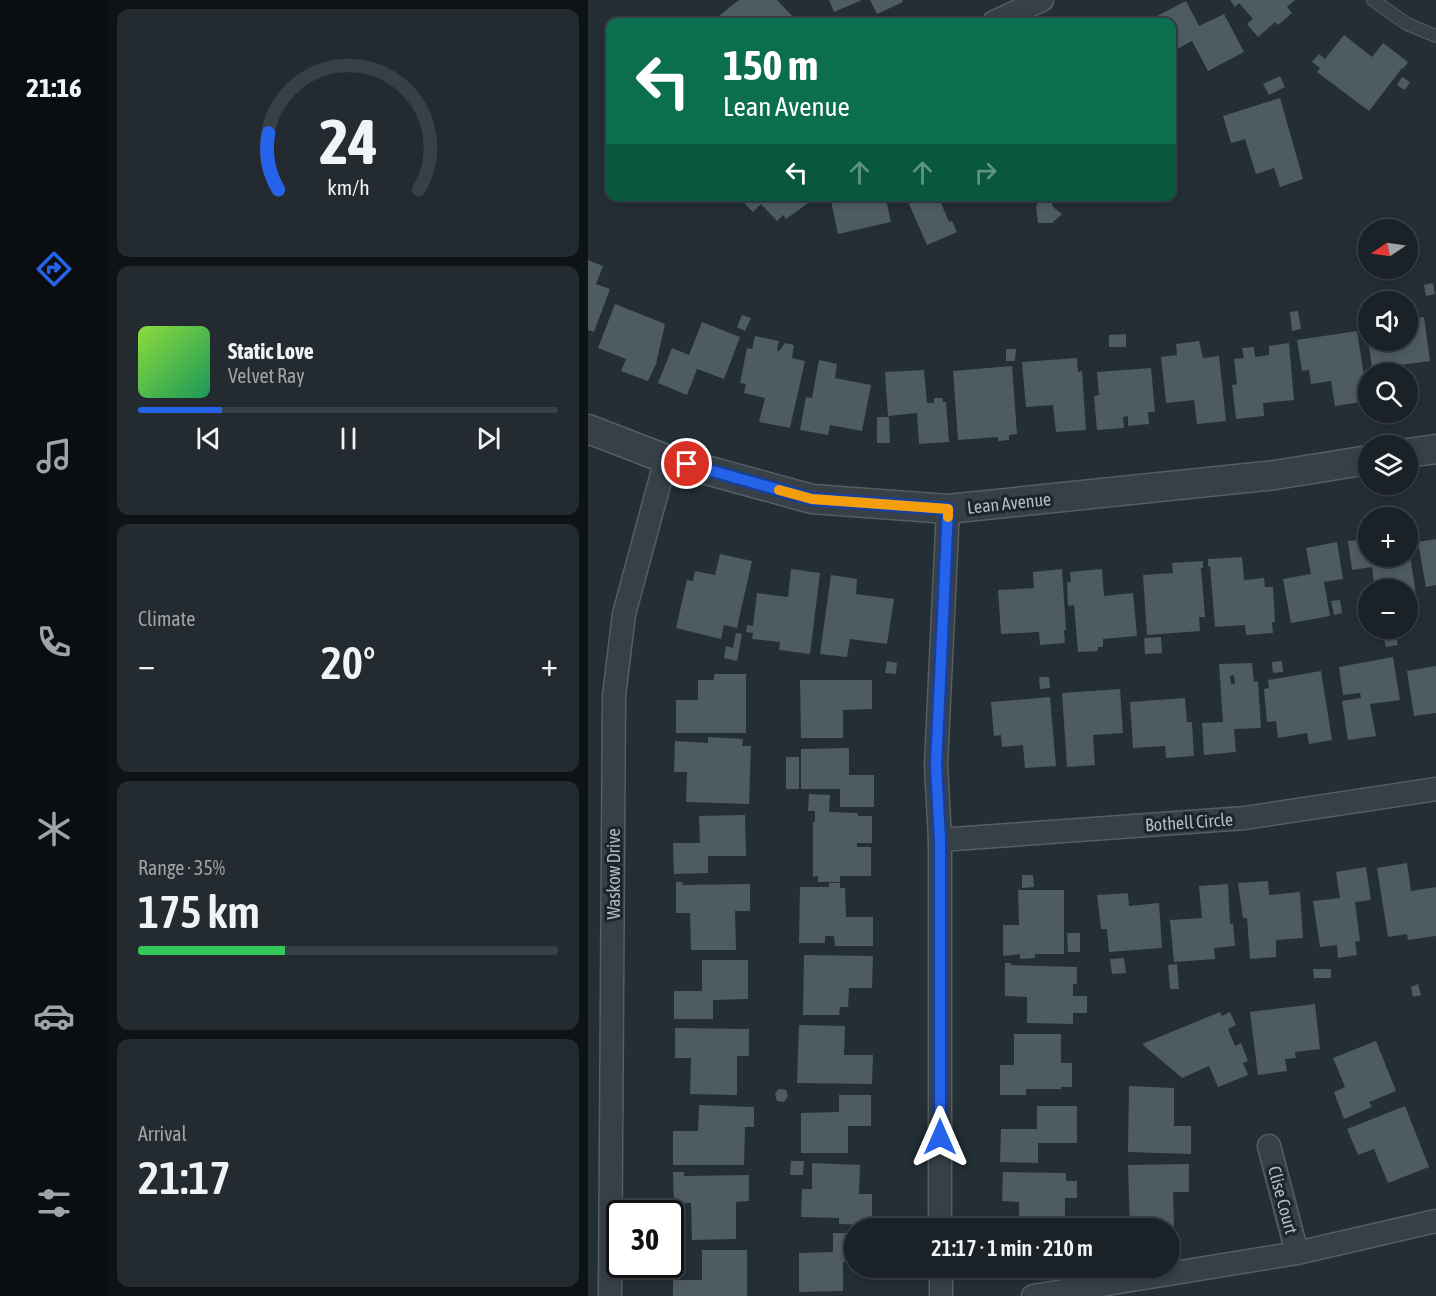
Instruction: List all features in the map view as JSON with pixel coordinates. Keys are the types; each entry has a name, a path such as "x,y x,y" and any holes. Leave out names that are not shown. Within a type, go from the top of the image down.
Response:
{"street":[{"path":"1003,18 1042,0"},
{"name":"Lean Avenue","path":"588,429 666,459 812,499 948,509 1275,475 1358,462"},
{"path":"1418,451 1436,449"},
{"name":"Waskow Drive","path":"610,1296 614,696 624,614 666,459"},
{"path":"940,1218 940,840 936,765 948,509"},
{"name":"Bothell Circle","path":"940,840 1245,818 1436,789"},
{"name":"Clise Court","path":"1269,1146 1297,1253"},
{"path":"1033,1296 1297,1253 1436,1221"},
{"path":"940,1278 941,1296"}],"lane":[{"path":"1373,0 1407,24 1436,36"}],"building":[{"path":"739,0 777,0 794,18 716,18"},
{"path":"829,0 862,0 834,12"},
{"path":"870,0 902,0 903,2 877,14"},
{"path":"1230,0 1295,0 1287,7 1292,13 1278,25 1275,22 1258,37 1247,24 1253,19 1239,3 1235,7"},
{"path":"1186,1 1199,26 1224,14 1244,52 1208,71 1192,41 1176,49 1176,18 1158,18 1157,16"},
{"path":"1344,35 1372,57 1383,43 1408,62 1369,111 1317,72 1320,68 1312,62 1319,54 1325,59"},
{"path":"1280,76 1285,87 1269,95 1263,84"},
{"path":"1402,77 1410,82 1405,90 1397,85"},
{"path":"1280,98 1303,179 1280,187 1274,168 1256,174 1245,139 1231,143 1223,116"},
{"path":"742,201 809,201 786,219 783,215 777,221 761,204 753,212"},
{"path":"831,201 886,201 891,222 838,234"},
{"path":"908,201 946,201 941,203 949,222 952,221 957,232 927,245"},
{"path":"1039,201 1051,201 1053,207 1062,214 1052,223 1038,223 1036,207"},
{"path":"588,260 603,266 596,284 610,289 594,332 588,330"},
{"path":"1433,283 1435,294 1426,296 1424,285"},
{"path":"615,304 665,324 656,364 648,381 621,371 626,359 598,348"},
{"path":"1298,311 1301,329 1292,331 1290,312"},
{"path":"742,315 751,318 745,331 737,327"},
{"path":"1424,317 1430,361 1371,363 1370,351 1418,351 1418,318"},
{"path":"702,322 740,337 724,379 697,369 687,395 658,383 672,348 689,355"},
{"path":"1357,331 1358,351 1360,351 1362,363 1358,363 1358,403 1335,406 1331,381 1311,384 1309,370 1302,371 1297,340"},
{"path":"1126,334 1126,347 1109,347 1109,335"},
{"path":"755,336 779,341 777,351 785,343 794,345 792,358 805,361 790,428 759,422 765,398 744,393 746,384 740,383 747,348 752,349"},
{"path":"1199,341 1203,358 1219,356 1226,421 1197,424 1194,400 1166,403 1161,357 1177,355 1176,344"},
{"path":"1289,343 1294,400 1263,403 1264,416 1236,419 1232,385 1237,384 1234,359 1244,358 1242,348 1254,347 1255,357 1269,355 1269,346"},
{"path":"1006,349 1016,349 1015,361 1006,361"},
{"path":"1077,358 1078,372 1082,371 1086,430 1056,432 1053,405 1026,407 1022,362"},
{"path":"819,360 837,364 835,378 871,385 862,431 830,425 828,435 800,430 806,397 812,398"},
{"path":"1012,366 1017,434 1009,435 1009,440 998,441 998,437 958,440 953,371"},
{"path":"1151,368 1155,412 1148,412 1149,424 1128,426 1128,416 1123,417 1124,428 1097,430 1094,396 1099,395 1097,372"},
{"path":"924,370 927,403 934,403 934,398 942,398 943,402 946,402 949,442 919,444 917,413 888,416 885,372"},
{"path":"877,417 889,417 890,443 877,443"},
{"path":"1436,539 1436,585 1426,587 1418,542"},
{"path":"1358,540 1358,567 1372,567 1352,570 1348,541"},
{"path":"1337,542 1343,579 1324,582 1330,616 1291,623 1283,579 1311,574 1306,548"},
{"path":"720,554 752,561 737,628 724,625 721,639 676,628 687,580 693,581 695,571 715,575"},
{"path":"1242,557 1244,580 1264,578 1265,587 1273,587 1275,622 1272,622 1273,633 1246,635 1245,625 1215,627 1208,559"},
{"path":"1203,561 1203,568 1201,568 1205,617 1199,617 1200,631 1147,635 1143,575 1173,573 1172,563"},
{"path":"1372,567 1412,567 1414,579 1374,579"},
{"path":"791,569 820,573 810,654 779,650 780,642 752,639 753,633 746,632 747,625 753,626 757,593 788,597"},
{"path":"1062,569 1065,643 1040,645 1039,632 1001,634 998,590 1034,588 1033,572"},
{"path":"1102,569 1104,596 1133,593 1137,636 1103,639 1103,647 1098,647 1098,651 1078,652 1074,605 1068,606 1067,582 1071,582 1070,572"},
{"path":"831,575 857,579 856,594 894,599 887,644 850,639 847,657 820,654"},
{"path":"1340,600 1342,613 1334,615 1331,601"},
{"path":"736,633 742,634 737,661 724,658 726,646 733,648"},
{"path":"1161,637 1162,653 1145,654 1144,638"},
{"path":"1384,639 1397,639 1398,645 1386,647"},
{"path":"1393,657 1400,700 1370,704 1376,736 1348,740 1342,701 1361,698 1360,693 1343,695 1339,667"},
{"path":"887,661 897,663 896,674 885,673"},
{"path":"1282,661 1283,672 1273,673 1272,662"},
{"path":"1252,663 1254,682 1258,681 1261,728 1234,729 1236,752 1204,755 1202,723 1223,722 1219,664","holes":["1234,675 1235,684 1231,684 1230,676"]},
{"path":"1436,666 1436,713 1414,716 1407,671"},
{"path":"1321,671 1332,740 1309,744 1307,733 1278,738 1276,721 1267,722 1264,689 1269,688 1268,680"},
{"path":"714,674 746,674 746,733 676,733 676,700 698,700 698,680 714,680"},
{"path":"1039,677 1049,677 1050,688 1040,689"},
{"path":"800,680 872,680 872,709 843,710 843,738 801,738"},
{"path":"1120,689 1123,733 1093,735 1095,765 1067,767 1062,693"},
{"path":"1050,697 1056,766 1025,768 1023,745 1002,747 1001,735 994,736 991,702"},
{"path":"1185,698 1187,722 1192,722 1194,756 1166,758 1165,746 1133,748 1130,702"},
{"path":"708,737 743,739 742,746 751,746 749,804 686,802 687,772 674,772 675,741 708,743"},
{"path":"849,748 849,775 874,775 874,807 840,807 840,789 801,789 801,749"},
{"path":"786,757 799,757 799,789 786,789"},
{"path":"809,794 830,795 829,812 872,816 872,843 857,843 857,847 871,847 871,876 840,876 840,882 818,882 818,876 813,877 815,811 808,811"},
{"path":"745,815 746,856 708,856 708,873 674,874 673,843 700,843 699,816"},
{"path":"1407,863 1411,891 1436,887 1436,936 1408,940 1407,934 1388,937 1377,868"},
{"path":"1366,867 1371,900 1355,902 1360,941 1355,942 1357,955 1338,958 1337,945 1320,947 1313,901 1340,898 1336,872"},
{"path":"1022,875 1033,875 1034,887 1022,888"},
{"path":"1268,881 1269,895 1300,892 1303,938 1276,940 1276,957 1250,959 1247,918 1243,918 1238,883"},
{"path":"676,882 683,882 682,885 750,884 750,911 735,911 736,950 691,950 690,913 676,913"},
{"path":"829,883 840,883 840,888 845,888 846,917 873,917 873,946 835,946 834,936 825,936 825,943 799,943 800,887 829,887"},
{"path":"1228,884 1230,924 1233,923 1235,946 1214,948 1215,959 1174,962 1170,920 1202,918 1199,886"},
{"path":"1018,890 1064,890 1064,954 1035,954 1035,958 1020,959 1020,954 1003,956 1003,925 1019,925"},
{"path":"1128,893 1129,906 1159,903 1162,948 1109,952 1107,929 1101,929 1097,895"},
{"path":"1067,933 1080,933 1080,952 1068,952"},
{"path":"804,955 873,956 872,988 849,988 848,1007 840,1007 839,1015 803,1015"},
{"path":"1124,958 1126,973 1112,974 1110,959"},
{"path":"702,960 748,960 748,999 713,1000 713,1019 674,1019 674,991 702,991"},
{"path":"1005,963 1077,967 1077,984 1073,984 1073,996 1087,996 1087,1013 1073,1013 1073,1024 1027,1023 1027,997 1005,996"},
{"path":"1177,964 1179,989 1170,989 1168,965"},
{"path":"1313,969 1331,969 1331,978 1314,978"},
{"path":"1418,984 1421,995 1413,997 1411,987"},
{"path":"1315,1004 1320,1049 1295,1052 1296,1058 1285,1059 1287,1071 1258,1075 1250,1012"},
{"path":"1220,1012 1222,1016 1230,1012 1236,1025 1228,1029 1235,1046 1241,1043 1248,1061 1243,1063 1248,1075 1218,1087 1209,1066 1182,1078 1142,1044"},
{"path":"799,1025 845,1026 844,1055 873,1055 872,1084 797,1083"},
{"path":"675,1028 749,1029 749,1056 737,1056 737,1095 690,1094 691,1058 675,1058"},
{"path":"1014,1034 1061,1034 1061,1063 1072,1063 1072,1087 1026,1089 1026,1095 1000,1095 1000,1065 1014,1065"},
{"path":"1376,1041 1396,1091 1369,1102 1372,1107 1344,1119 1334,1092 1345,1087 1333,1058"},
{"path":"1129,1086 1174,1088 1174,1126 1191,1126 1191,1154 1128,1152"},
{"path":"779,1089 786,1090 788,1096 784,1102 777,1101 775,1093"},
{"path":"839,1095 871,1095 871,1126 848,1126 848,1153 801,1153 801,1113 839,1112"},
{"path":"699,1105 754,1107 754,1127 745,1127 744,1165 673,1165 673,1131 698,1131"},
{"path":"1037,1106 1077,1106 1077,1143 1038,1143 1038,1163 1000,1162 1001,1129 1037,1129"},
{"path":"1405,1106 1429,1167 1388,1183 1374,1149 1358,1155 1347,1129"},
{"path":"791,1161 804,1161 803,1175 790,1175"},
{"path":"812,1163 860,1165 859,1194 872,1194 872,1218 844,1218 844,1224 839,1224 839,1218 801,1217 802,1189 812,1189"},
{"path":"1189,1164 1189,1192 1173,1192 1174,1218 1130,1218 1128,1165"},
{"path":"673,1172 684,1172 684,1176 749,1175 749,1201 736,1202 736,1239 692,1240 691,1203 674,1200"},
{"path":"1003,1172 1066,1173 1066,1181 1077,1181 1077,1198 1065,1198 1065,1218 1019,1218 1019,1202 1002,1201"},
{"path":"833,1233 844,1233 843,1291 799,1292 799,1253 833,1252"},
{"path":"702,1250 747,1250 747,1296 673,1296 673,1280 702,1280"}],"slow traffic":[{"path":"779,490 812,499 948,509 948,517"}],"route":[{"path":"687,464 812,499 948,509 936,765 940,840 940,1137"}]}
